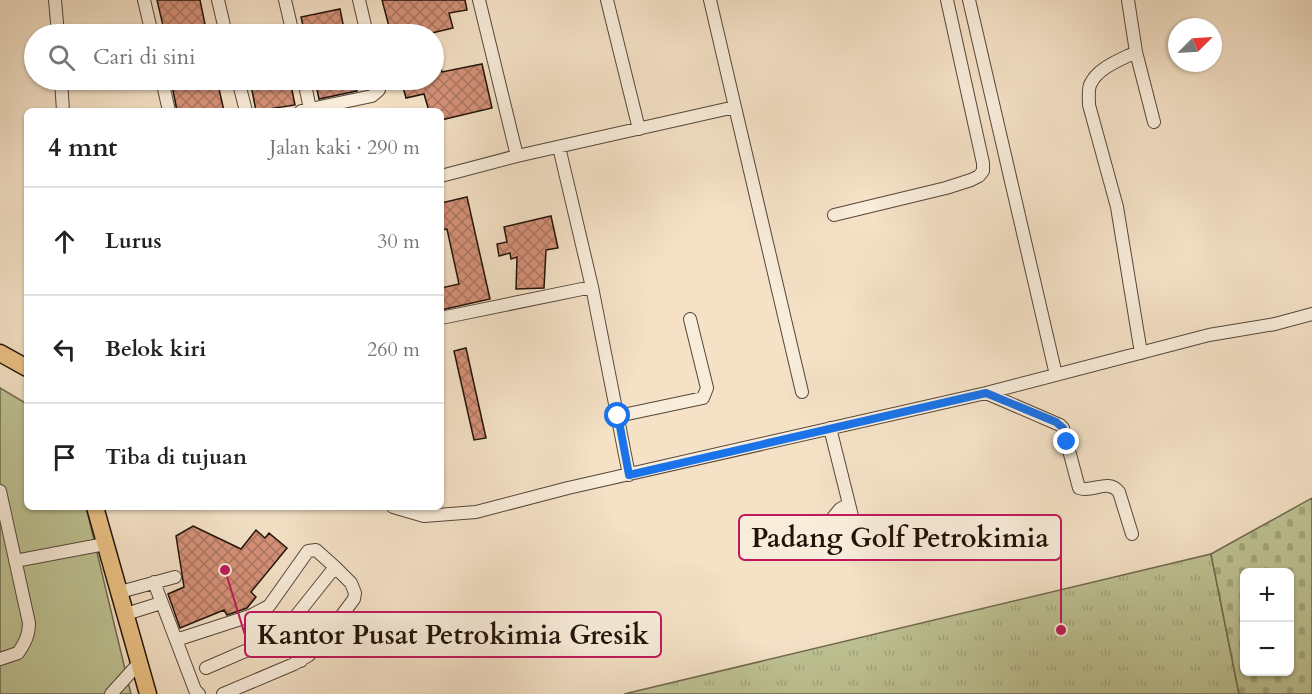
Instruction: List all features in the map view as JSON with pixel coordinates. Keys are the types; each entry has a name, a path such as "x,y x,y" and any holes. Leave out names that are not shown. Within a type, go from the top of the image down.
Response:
{"main road":[{"path":"0,353 24,366"},
{"path":"96,510 148,694"},
{"path":"103,538 107,510"}],"street":[{"path":"55,0 57,24"},
{"path":"144,0 150,24"},
{"path":"218,0 224,24"},
{"path":"285,0 291,24"},
{"path":"359,0 365,24"},
{"path":"479,0 517,156"},
{"path":"607,0 639,129"},
{"path":"710,0 802,392"},
{"path":"834,215 946,188 971,180 983,171 947,0"},
{"path":"969,0 1056,375"},
{"path":"1128,0 1136,52 1154,123"},
{"path":"1136,52 1110,65 1095,76 1089,87 1089,105 1117,207 1142,353"},
{"path":"62,90 63,108"},
{"path":"164,90 168,108"},
{"path":"241,90 245,108"},
{"path":"305,90 306,108"},
{"path":"315,108 372,96 379,90"},
{"path":"444,175 517,156 735,107"},
{"path":"559,147 592,287 629,475"},
{"path":"444,317 592,287"},
{"path":"403,510 424,516 476,512 986,393 1209,335 1308,316"},
{"path":"618,416 699,400 706,394 707,388 690,320"},
{"path":"986,393 1056,422 1063,428 1079,488 1086,490 1109,485 1115,487 1119,492 1132,534"},
{"path":"830,428 849,504"},
{"path":"0,491 29,632 18,654 0,659"},
{"path":"15,561 103,538"},
{"path":"176,640 250,616 269,606 308,551 316,550 351,582 354,588 354,598 324,639 301,661 223,694"},
{"path":"206,668 280,636 335,567"},
{"path":"120,592 175,577"},
{"path":"154,582 195,690 199,694"},
{"path":"126,614 161,603"},
{"path":"280,636 301,661"},
{"path":"111,694 139,663"}],"green space":[{"path":"0,388 24,402 24,510 87,510 131,694 0,694"},
{"path":"1312,498 1312,694 1239,694 1211,554"},
{"path":"1211,554 1239,694 624,694"}],"building":[{"path":"157,0 200,0 205,24 163,24"},
{"path":"382,0 465,0 467,10 449,13 453,28 444,30 444,24 388,24"},
{"path":"340,9 343,24 303,24 301,17"},
{"path":"482,64 492,108 444,119 444,108 428,108 424,94 406,98 404,90 444,90 444,72"},
{"path":"173,90 219,90 223,108 176,108"},
{"path":"252,90 292,90 295,105 255,108"},
{"path":"317,90 357,90 357,91 319,99"},
{"path":"467,197 490,299 444,309 444,287 459,284 447,229 444,230 444,202"},
{"path":"551,216 558,248 546,250 544,288 516,289 517,257 511,259 510,253 499,256 497,244 507,242 504,227"},
{"path":"466,348 486,438 474,440 454,351"},
{"path":"193,526 241,549 256,530 265,538 269,533 287,548 251,592 256,597 247,608 227,615 224,610 180,628 168,594 184,587 176,536"}],"place":[{"name":"Kantor Pusat Petrokimia Gresik","path":"225,570"},
{"name":"Padang Golf Petrokimia","path":"1061,630"}],"route":[{"path":"618,416 629,475 986,393 1056,422 1063,428 1067,442"}]}
